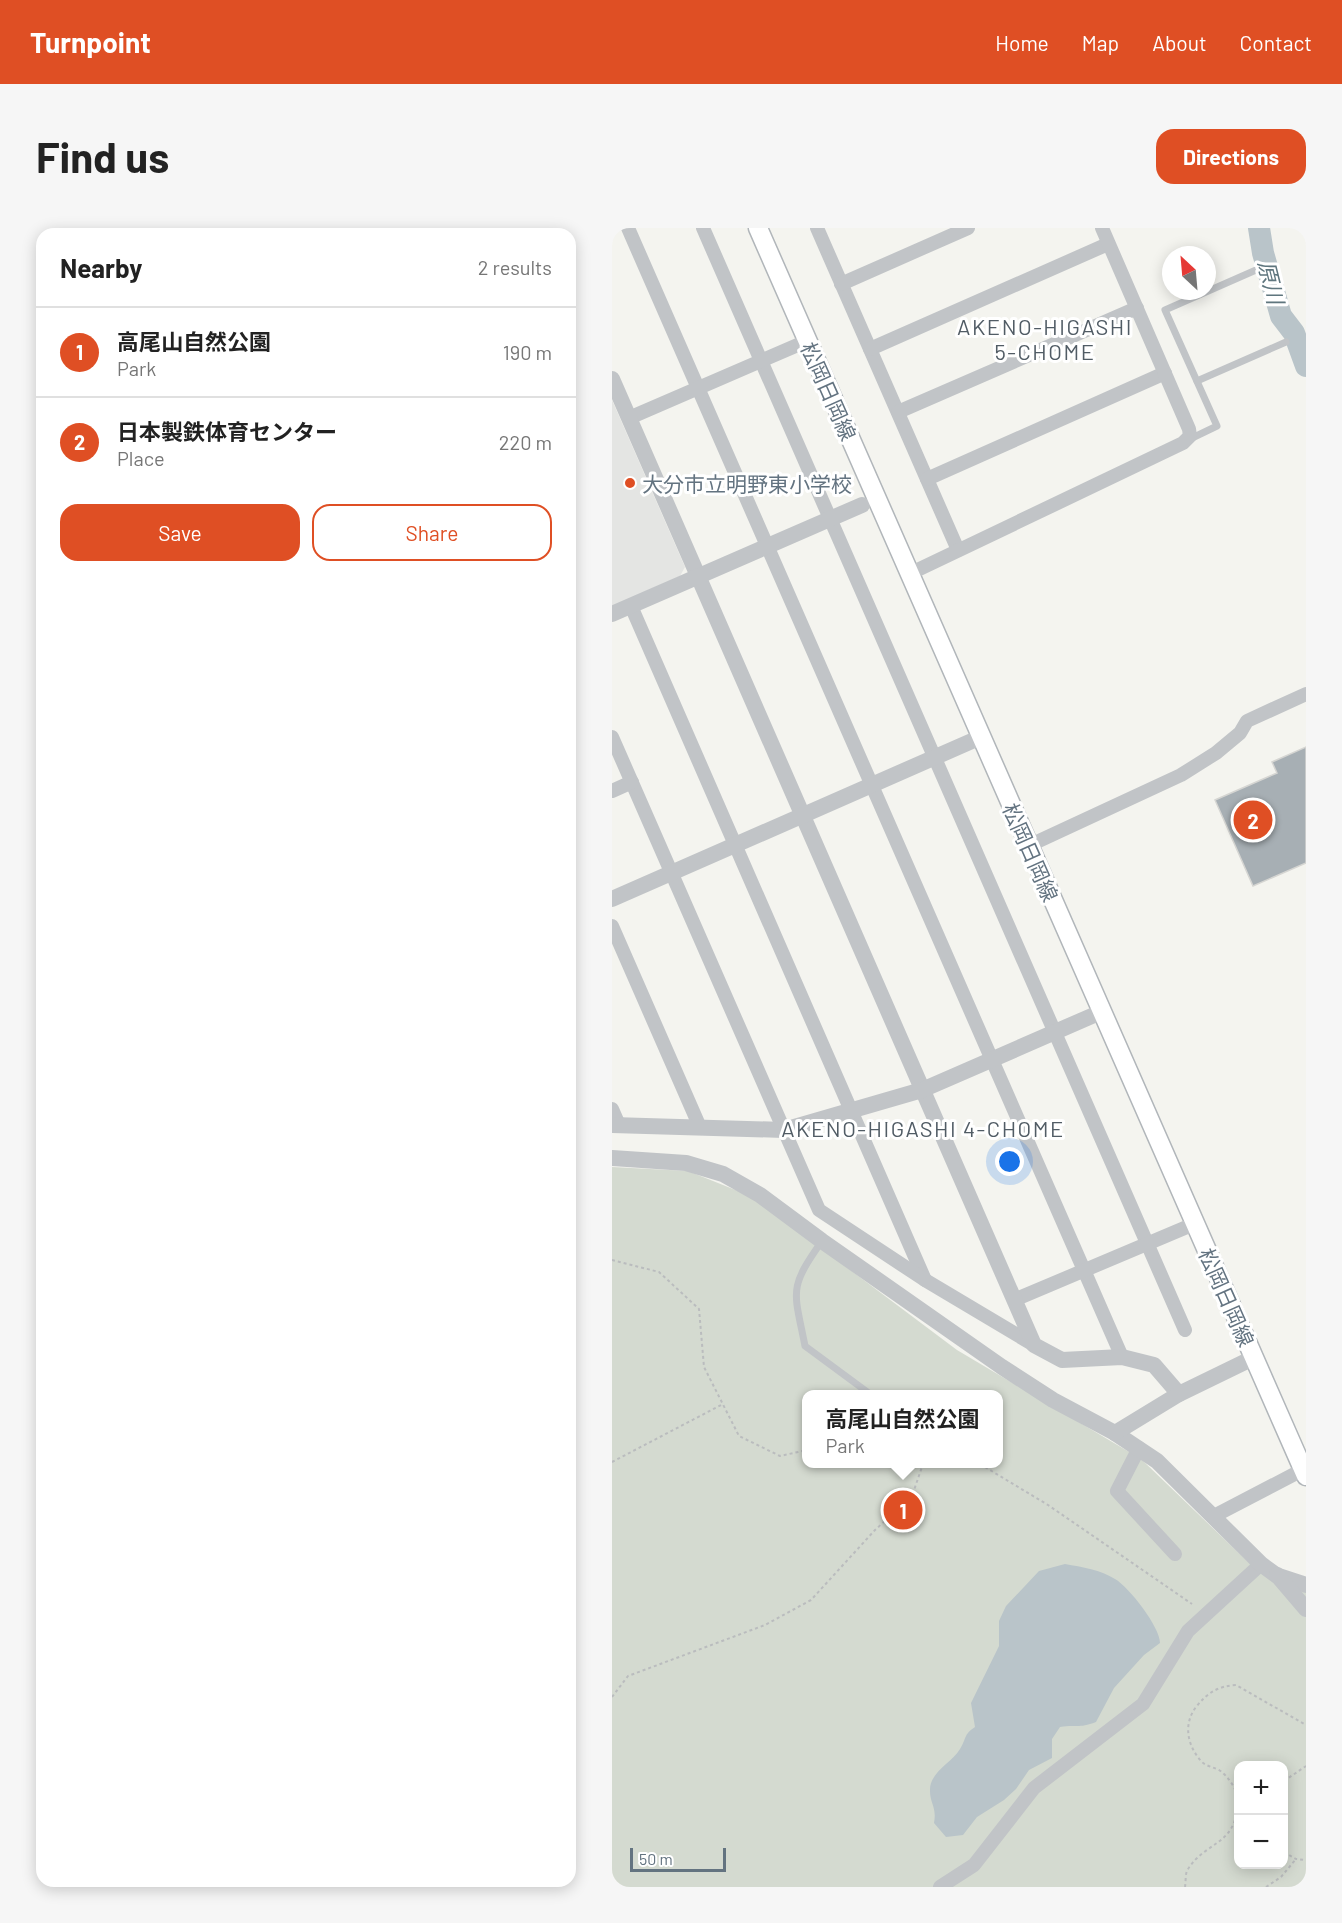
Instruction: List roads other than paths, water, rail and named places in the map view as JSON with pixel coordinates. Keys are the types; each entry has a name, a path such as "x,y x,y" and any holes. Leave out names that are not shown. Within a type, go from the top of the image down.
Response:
{"main road":[{"name":"松岡日岡線","path":"758,228 1305,1472"}],"street":[{"path":"628,228 1122,1358"},
{"path":"703,228 1185,1330"},
{"path":"817,228 958,550"},
{"path":"841,284 968,228"},
{"path":"909,574 1183,442 1190,436 1190,429 1102,228"},
{"path":"870,349 1108,244"},
{"path":"898,412 1137,308"},
{"path":"629,418 807,341"},
{"path":"927,479 1165,373"},
{"path":"612,379 1034,1345"},
{"path":"612,614 861,505"},
{"path":"631,606 925,1280"},
{"path":"1028,846 1181,775 1216,753 1240,733 1248,721 1306,694"},
{"path":"612,737 819,1210 925,1280 1062,1360 1122,1358 1154,1365 1179,1394"},
{"path":"612,899 981,737"},
{"path":"612,791 632,782"},
{"path":"612,926 699,1125"},
{"path":"614,1120 784,1130 922,1090 1101,1012"},
{"path":"612,1158 686,1163 723,1174 760,1195 822,1241 1053,1401 1115,1433 1157,1461 1260,1564 1276,1575 1306,1609"},
{"path":"1014,1300 1194,1224"},
{"path":"1115,1433 1179,1394 1253,1358"},
{"path":"1139,1449 1117,1491 1175,1554"},
{"path":"1214,1516 1305,1472"},
{"path":"940,1887 974,1865 1034,1788 1143,1704 1188,1631 1260,1564"},
{"path":"1276,1575 1306,1585"}],"lane":[{"path":"1183,442 1217,426 1165,310 1256,270"},
{"path":"1197,381 1286,342"},
{"path":"822,1241 800,1273 797,1282 795,1296 805,1346 863,1390"}],"waterway":[{"name":"原川","path":"1259,228 1263,253 1281,316 1294,333 1306,366"}],"place":[{"name":"大分市立明野東小学校","path":"630,483"},
{"name":"日本製鉄体育センター","path":"1253,820"},
{"name":"高尾山自然公園","path":"903,1510"}],"district":[{"name":"AKENO-HIGASHI 5-CHOME","path":"1045,338"},
{"name":"AKENO-HIGASHI 4-CHOME","path":"923,1128"}]}
